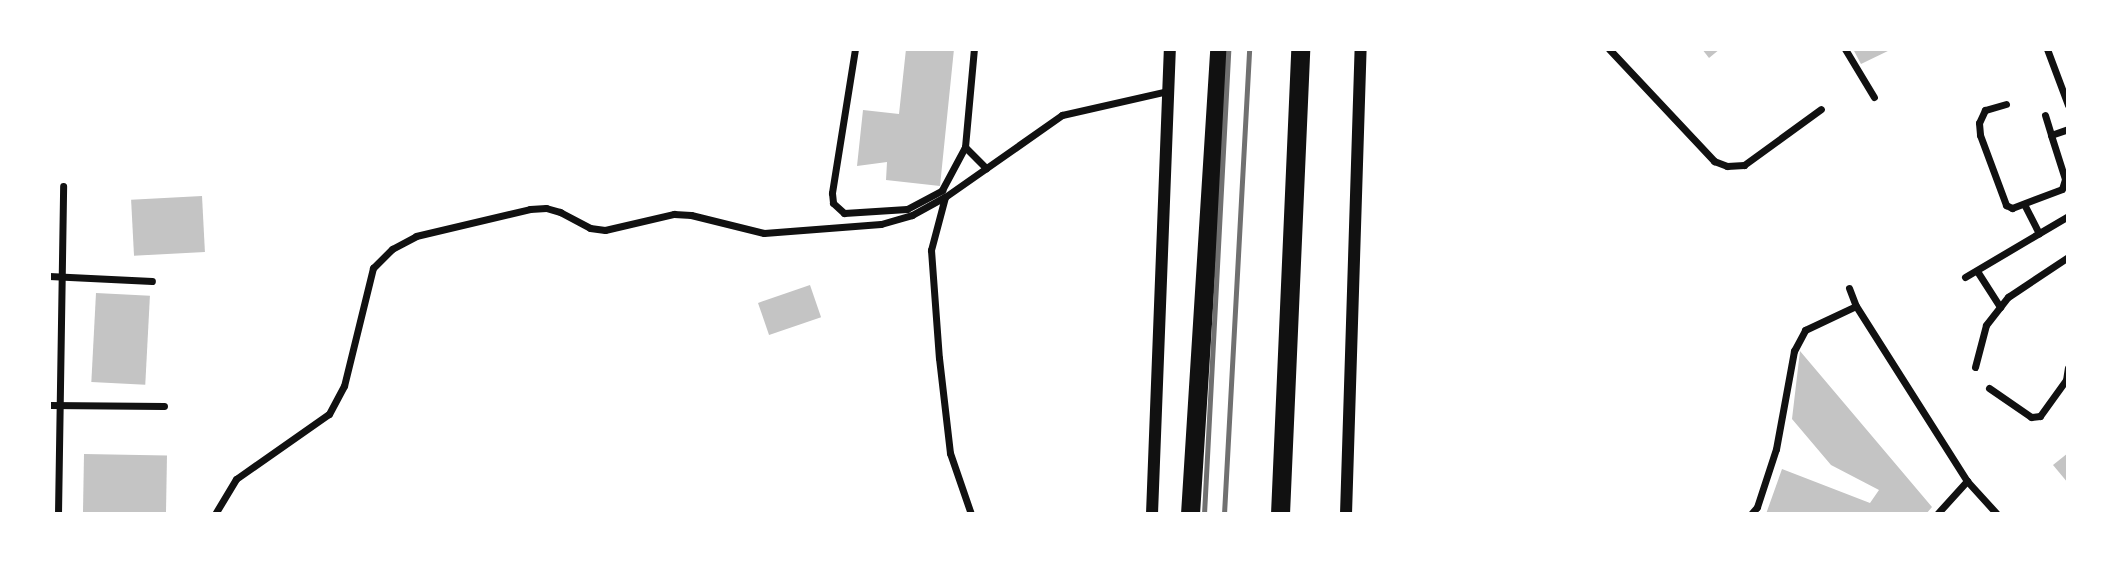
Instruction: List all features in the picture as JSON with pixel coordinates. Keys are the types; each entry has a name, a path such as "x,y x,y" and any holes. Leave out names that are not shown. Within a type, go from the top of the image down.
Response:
{"highway":[{"path":"1190,514 1220,49"},
{"path":"1280,514 1300,49"}],"street":[{"path":"855,49 832,193 833,203 844,213 907,209 942,190 965,147 974,49"},
{"path":"1152,514 1170,49"},
{"path":"1346,514 1361,49"},
{"path":"1609,49 1714,161 1727,166 1744,165 1821,109"},
{"path":"1845,49 1874,97"},
{"path":"2047,49 2068,105"},
{"path":"215,514 236,479 329,414 344,386 373,268 391,249 416,236 530,209 546,208 590,228 606,230 674,215 691,215 764,233 881,224 912,215 944,197 1062,114 1168,91"},
{"path":"2006,104 1985,110 1980,116 1980,135 2006,205 2012,208 2062,189 2065,179 2045,115"},
{"path":"2051,135 2068,129"},
{"path":"965,147 986,168"},
{"path":"2057,154 2068,150"},
{"path":"58,514 63,186"},
{"path":"944,197 932,250 939,358 950,453 971,514"},
{"path":"2024,204 2039,233"},
{"path":"1965,277 2068,216"},
{"path":"1975,368 1986,325 2008,297 2068,257"},
{"path":"1977,271 2000,307"},
{"path":"49,276 152,281"},
{"path":"1849,288 1856,306 1967,481 1997,514"},
{"path":"1751,514 1757,507 1776,449 1794,351 1805,330 1856,306"},
{"path":"1989,388 2031,417 2040,416 2066,380 2068,368"},
{"path":"49,405 164,406"},
{"path":"1937,514 1967,481"}],"building":[{"path":"906,49 954,49 940,186 886,180 887,162 857,166 863,110 899,114"},
{"path":"1702,49 1720,49 1709,58"},
{"path":"1853,49 1892,49 1861,64"},
{"path":"202,196 205,252 134,256 131,200"},
{"path":"810,285 821,317 769,335 758,303"},
{"path":"96,293 150,296 145,385 91,382"},
{"path":"1800,351 1932,507 1926,514 1766,514 1782,469 1870,503 1879,490 1831,465 1792,419"},
{"path":"2068,453 2068,483 2053,465"},
{"path":"84,454 167,455 166,514 83,514"}],"railway":[{"path":"1204,514 1228,49"},
{"path":"1224,514 1249,49"}]}
